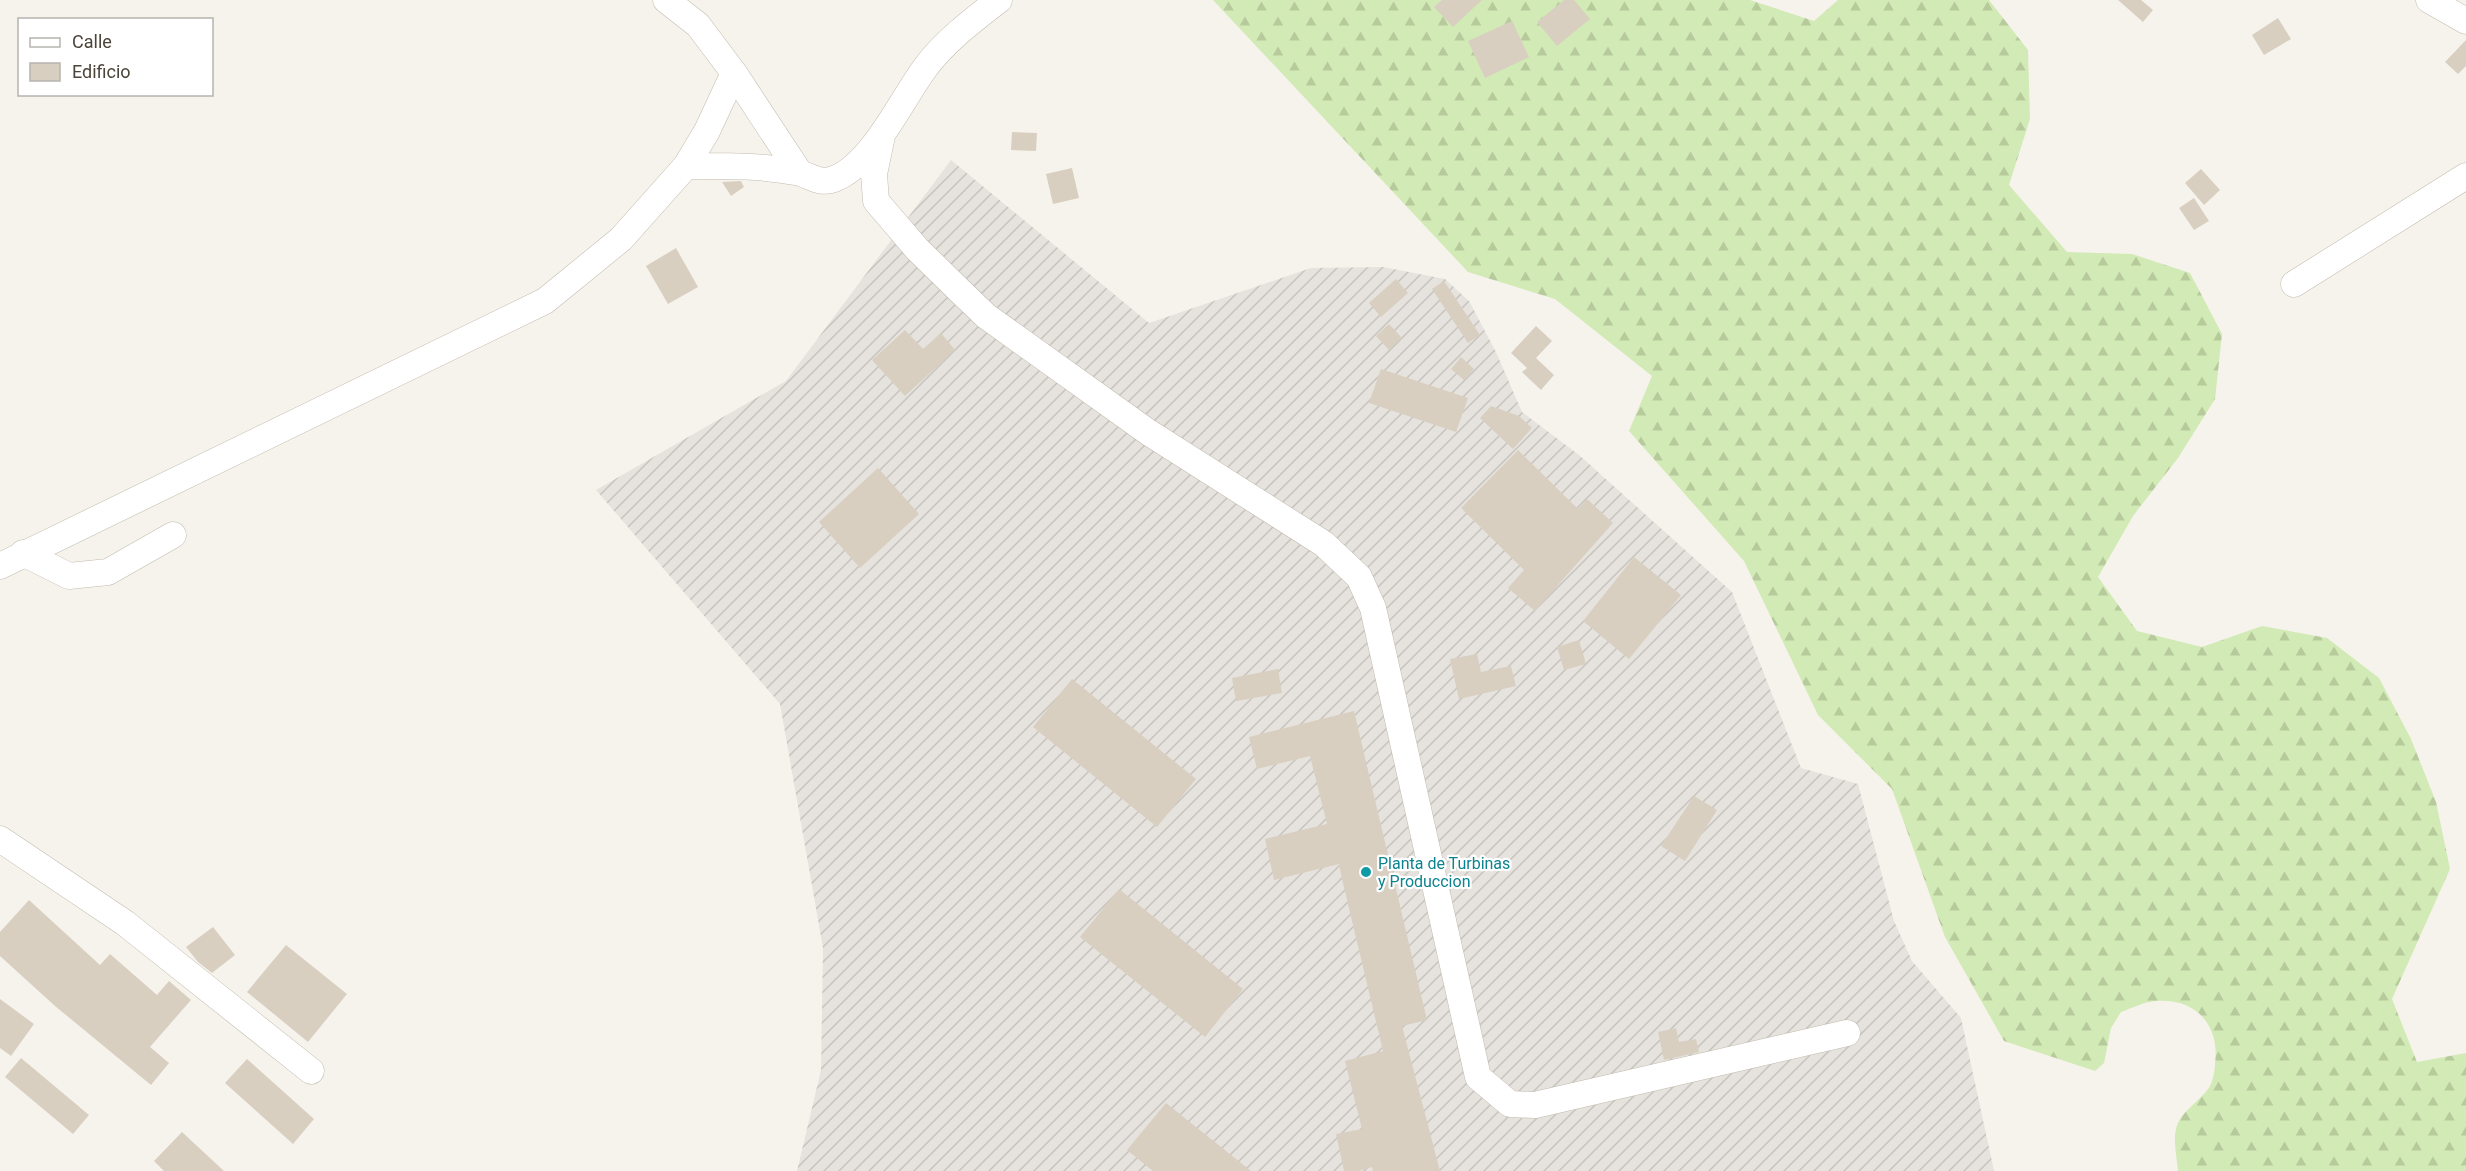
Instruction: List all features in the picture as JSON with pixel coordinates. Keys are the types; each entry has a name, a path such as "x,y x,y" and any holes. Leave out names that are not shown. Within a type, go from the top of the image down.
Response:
{"street":[{"path":"666,0 698,25 734,73 799,172"},
{"path":"686,166 747,165 799,172 813,180 833,180 848,171 882,136 926,66 971,21 999,0"},
{"path":"2429,0 2466,21"},
{"path":"0,566 544,301 621,239 686,166 707,131 734,73"},
{"path":"882,136 874,174 876,201 917,249 986,316 1148,432 1281,514 1324,544 1359,577 1376,619 1478,1077 1510,1104 1535,1105 1846,1033"},
{"path":"2294,284 2466,176"},
{"path":"23,553 69,576 108,572 173,535"},
{"path":"0,839 125,923 311,1071"}],"shaded area":[{"path":"951,160 1149,323 1311,268 1383,267 1445,279 1469,301 1496,352 1522,412 1579,455 1732,592 1801,768 1858,784 1894,921 1912,961 1961,1018 1994,1171 797,1171 821,1070 823,948 780,704 596,490 786,381"}],"green space":[{"path":"1213,0 1750,0 1814,21 1838,0 1989,0 2028,50 2030,119 2009,185 2067,252 2132,254 2190,273 2222,334 2215,399 2178,458 2133,516 2098,577 2137,631 2202,647 2262,626 2327,638 2379,678 2411,739 2436,802 2450,869 2392,999 2417,1062 2466,1053 2466,1171 2178,1171 2176,1129 2186,1111 2210,1086 2216,1050 2209,1026 2194,1009 2183,1004 2156,1001 2121,1012 2111,1028 2104,1063 2095,1071 2004,1041 1945,937 1892,789 1818,715 1744,561 1629,431 1652,376 1555,299 1468,272"}],"building":[{"path":"1442,0 1482,0 1453,27 1434,7"},
{"path":"1564,0 1574,0 1590,19 1557,46 1537,22"},
{"path":"2118,0 2141,0 2153,10 2143,22"},
{"path":"2278,18 2291,39 2264,55 2252,35"},
{"path":"1512,21 1529,57 1485,78 1468,41"},
{"path":"2466,40 2466,66 2458,74 2445,62"},
{"path":"1012,132 1037,133 1036,151 1011,150"},
{"path":"1072,168 1079,198 1053,204 1046,174"},
{"path":"2201,169 2220,190 2204,205 2185,183"},
{"path":"741,181 744,187 731,196 722,182"},
{"path":"2194,198 2209,221 2194,230 2179,208"},
{"path":"676,248 698,287 668,304 646,266"},
{"path":"1396,279 1408,293 1381,317 1369,303"},
{"path":"1444,281 1480,335 1468,343 1432,289"},
{"path":"1389,324 1402,338 1389,350 1376,336"},
{"path":"1536,326 1552,341 1536,358 1554,375 1541,390 1522,372 1527,368 1511,353"},
{"path":"905,330 923,349 941,333 955,350 905,396 872,360"},
{"path":"1461,357 1474,369 1464,380 1451,369"},
{"path":"1381,369 1468,398 1456,432 1369,403"},
{"path":"1491,406 1519,416 1532,428 1513,449 1480,418"},
{"path":"1518,450 1578,509 1587,499 1613,523 1535,611 1508,588 1524,570 1461,508"},
{"path":"878,468 919,514 860,568 819,522"},
{"path":"1634,557 1681,595 1629,659 1583,621"},
{"path":"1579,640 1586,664 1564,670 1557,647"},
{"path":"1477,654 1481,672 1511,666 1516,686 1459,699 1450,659"},
{"path":"1278,669 1282,693 1236,701 1232,678"},
{"path":"1072,679 1196,779 1157,827 1033,727"},
{"name":"Planta de Turbinas y Produccion","path":"1354,711 1427,1020 1402,1026 1440,1171 1373,1171 1372,1167 1359,1171 1344,1171 1336,1134 1362,1129 1345,1061 1383,1051 1339,864 1274,880 1265,839 1327,824 1310,756 1257,769 1249,737"},
{"path":"1694,796 1717,810 1685,861 1661,846"},
{"path":"1119,889 1243,989 1205,1037 1080,937"},
{"path":"29,900 100,965 110,954 157,995 169,981 191,1000 150,1047 169,1063 151,1085 55,1006 0,956 0,932"},
{"path":"213,927 235,955 212,973 198,962 186,947"},
{"path":"286,945 347,994 308,1042 247,992"},
{"path":"0,999 34,1024 11,1056 0,1048"},
{"path":"1676,1028 1679,1042 1696,1039 1699,1052 1664,1060 1658,1032"},
{"path":"21,1058 89,1115 73,1134 5,1077"},
{"path":"247,1059 314,1119 293,1144 225,1083"},
{"path":"1166,1103 1251,1171 1153,1171 1127,1150"},
{"path":"182,1132 224,1171 164,1171 154,1161"}],"place":[{"name":"Planta de Turbinas y Produccion","path":"1366,872"}]}
